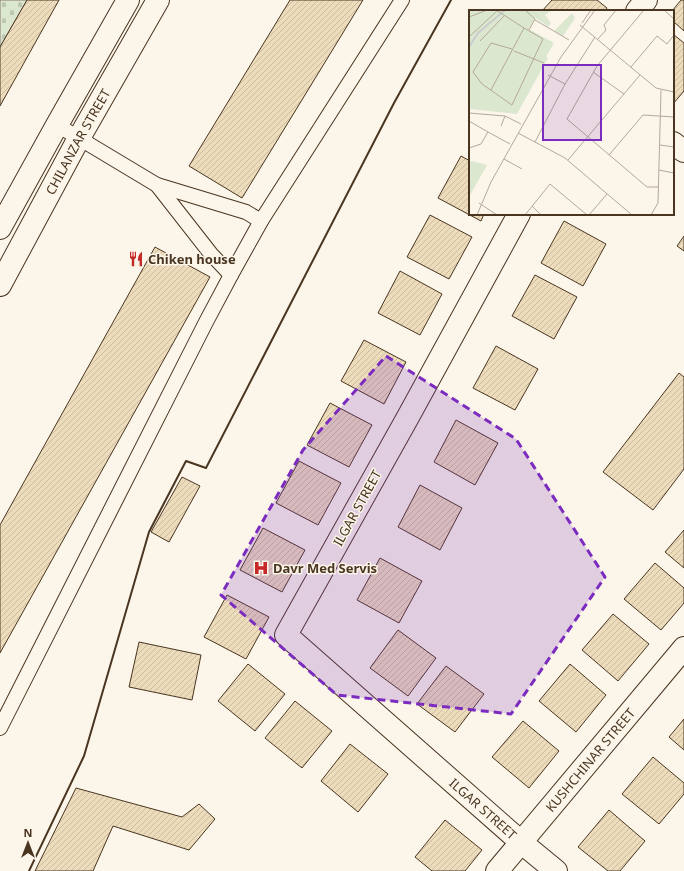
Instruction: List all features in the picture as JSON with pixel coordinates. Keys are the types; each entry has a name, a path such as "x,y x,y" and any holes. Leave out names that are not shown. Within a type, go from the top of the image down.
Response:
{"street":[{"name":"CHILANZAR STREET","path":"0,228 128,0"},
{"name":"CHILANZAR STREET","path":"0,285 79,138 158,0"},
{"path":"637,10 646,0"},
{"path":"674,144 684,151"},
{"name":"ILGAR STREET","path":"518,215 286,635 522,843 556,871"},
{"name":"KUSHCHINAR STREET","path":"497,871 684,648"}],"lane":[{"path":"0,728 231,275 261,221 402,0"},
{"path":"57,125 157,185 246,212 261,221"},
{"path":"157,185 211,254 231,275"}],"highlighted area":[{"path":"386,356 516,439 605,577 511,714 337,695 221,595 303,450"}],"green space":[{"path":"0,0 27,0 0,47"}],"building":[{"path":"27,0 59,0 0,106 0,47"},
{"path":"290,0 363,0 242,198 189,166"},
{"path":"552,0 597,0 607,8 606,10 543,10"},
{"path":"681,0 684,0 684,31 674,22 673,10"},
{"path":"674,35 684,43 684,91 674,103"},
{"path":"461,156 469,160 469,215 438,198"},
{"path":"430,215 472,237 449,279 407,257"},
{"path":"470,215 484,215 481,221"},
{"path":"564,221 606,244 583,286 541,263"},
{"path":"684,236 684,251 677,246"},
{"path":"155,247 210,277 0,653 0,525"},
{"path":"400,271 442,294 420,335 378,313"},
{"path":"535,275 577,297 554,339 512,316"},
{"path":"364,340 406,362 384,404 341,381"},
{"path":"496,346 538,369 515,410 473,388"},
{"path":"679,373 684,377 684,469 653,510 603,472"},
{"path":"330,403 372,425 349,467 307,445"},
{"path":"456,420 498,443 475,485 434,462"},
{"path":"299,461 341,483 318,525 276,503"},
{"path":"182,477 200,486 169,542 151,532"},
{"path":"420,485 462,508 440,550 398,527"},
{"path":"263,528 305,550 282,592 240,570"},
{"path":"684,530 684,568 665,552"},
{"path":"380,558 422,581 399,623 357,600"},
{"path":"655,563 684,588 684,603 661,630 624,599"},
{"path":"227,595 269,617 246,659 204,637"},
{"path":"613,614 649,644 618,681 582,650"},
{"path":"398,630 436,658 408,696 370,668"},
{"path":"139,642 201,655 192,700 129,687"},
{"path":"248,664 285,694 255,731 218,701"},
{"path":"570,664 606,695 576,732 539,701"},
{"path":"446,666 484,694 455,732 417,704"},
{"path":"295,701 332,731 302,768 265,738"},
{"path":"684,719 684,750 669,737"},
{"path":"523,721 559,751 529,788 492,757"},
{"path":"350,744 388,774 358,812 321,781"},
{"path":"653,757 684,783 684,794 659,824 622,794"},
{"path":"76,788 182,817 199,804 215,819 189,850 113,826 93,871 35,871"},
{"path":"609,810 645,841 620,871 608,871 578,847"},
{"path":"445,820 482,850 465,871 432,871 415,857"}],"wall":[{"path":"29,871 84,756 149,532 186,461 206,468 394,103 451,0"}],"place":[{"name":"Chiken house","path":"136,259"},
{"name":"Davr Med Servis","path":"261,568"}]}
